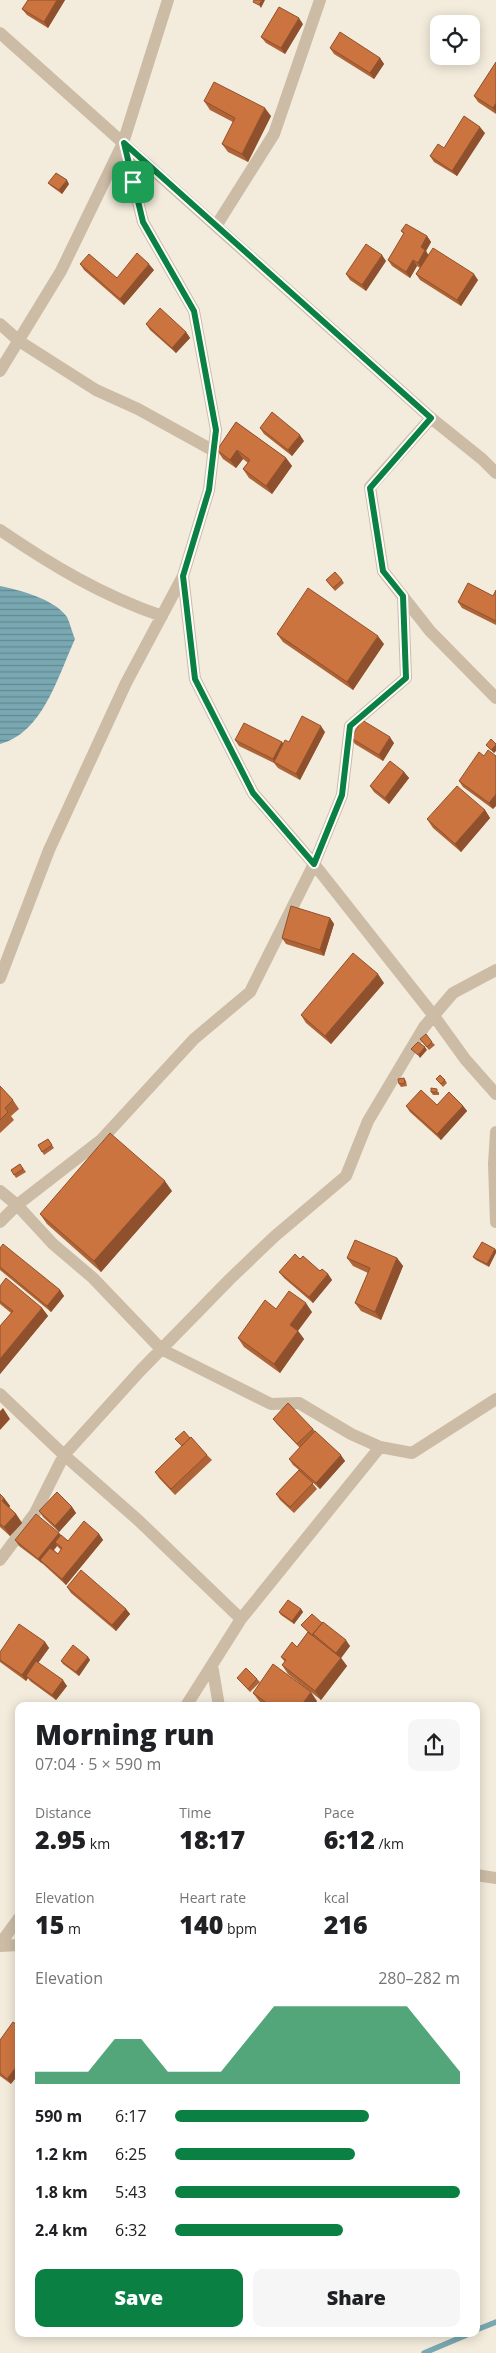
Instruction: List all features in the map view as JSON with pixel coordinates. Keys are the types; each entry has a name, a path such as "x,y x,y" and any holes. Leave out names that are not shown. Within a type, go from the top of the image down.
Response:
{"street":[{"path":"0,371 61,271 124,143 168,0"},
{"path":"216,226 274,134 320,0"},
{"path":"0,34 431,418 496,472"},
{"path":"0,978 49,850 126,683 183,576 209,490 216,430 194,311 143,222 124,143"},
{"path":"0,324 19,341 96,390 138,409 214,451"},
{"path":"431,418 370,488 383,571 430,631 496,698"},
{"path":"0,530 50,565 130,605 162,616"},
{"path":"183,576 195,679 253,793 314,864 434,1016 465,1059 496,1094"},
{"path":"0,1222 17,1206 101,1140 194,1039 250,992 314,864 342,795 350,726 406,678 403,596"},
{"path":"0,1560 35,1513 64,1455 161,1349 275,1236 346,1176 368,1121 424,1027 453,993 496,970"},
{"path":"496,1132 494,1164 496,1222"},
{"path":"0,1191 53,1244 93,1278 161,1349 271,1404 300,1403 351,1434 380,1447 412,1453 496,1399"},
{"path":"0,1394 64,1455 138,1520 241,1619"},
{"path":"189,1702 241,1619 380,1447"},
{"path":"212,1665 218,1702"},
{"path":"480,1876 496,1878"},
{"path":"0,1945 15,1924"},
{"path":"0,1945 15,1945"}],"water":[{"path":"0,586 36,596 54,605 67,617 75,639 55,686 38,716 15,738 0,744"}],"building":[{"path":"28,0 57,0 44,22 22,9"},
{"path":"254,0 262,0 259,5 253,2"},
{"path":"279,7 299,18 281,48 261,37"},
{"path":"340,32 380,58 370,73 330,48"},
{"path":"496,62 496,103 493,108 474,96"},
{"path":"214,82 265,108 242,154 222,144 235,118 204,101"},
{"path":"464,116 480,127 452,171 430,156 438,144 444,148"},
{"path":"56,173 67,180 59,190 48,183"},
{"path":"406,224 427,236 421,247 425,250 418,263 413,260 406,272 388,260 404,233 401,231"},
{"path":"366,244 382,255 362,285 346,274"},
{"path":"433,248 474,274 457,300 416,274"},
{"path":"137,253 149,264 120,299 80,264 89,254 117,278"},
{"path":"160,308 186,332 172,348 146,324"},
{"path":"272,412 300,435 288,450 260,428"},
{"path":"236,422 286,458 266,486 243,469 250,460 237,450 230,460 217,450"},
{"path":"335,572 342,580 333,588 326,580"},
{"path":"468,583 493,596 496,590 496,621 458,602"},
{"path":"308,588 378,636 347,682 277,634"},
{"path":"302,716 321,726 296,774 274,762 285,740 289,742"},
{"path":"362,720 390,737 379,755 351,738"},
{"path":"244,723 282,742 273,759 235,740"},
{"path":"491,739 496,745 491,750 486,745"},
{"path":"488,750 496,756 496,794 489,803 459,781 479,752 484,756"},
{"path":"390,761 404,772 385,798 370,786"},
{"path":"457,786 485,810 455,844 427,819"},
{"path":"291,906 330,918 320,950 282,938"},
{"path":"353,953 378,974 325,1036 301,1015"},
{"path":"426,1034 432,1042 427,1047 420,1039"},
{"path":"418,1042 425,1047 418,1055 411,1049"},
{"path":"440,1075 445,1080 441,1084 436,1079"},
{"path":"404,1078 405,1083 399,1084 398,1079"},
{"path":"0,1086 13,1100 5,1108 8,1112 0,1120"},
{"path":"431,1088 437,1089 437,1092 431,1092"},
{"path":"421,1090 437,1105 449,1092 463,1106 437,1134 406,1106"},
{"path":"110,1133 165,1181 94,1261 40,1214"},
{"path":"48,1139 52,1145 42,1152 38,1145"},
{"path":"20,1164 23,1169 14,1175 11,1170"},
{"path":"355,1240 397,1258 375,1312 355,1303 370,1268 347,1258"},
{"path":"482,1242 495,1249 487,1264 473,1257"},
{"path":"3,1244 60,1290 47,1306 0,1267 0,1248"},
{"path":"295,1254 300,1259 303,1256 320,1271 322,1269 328,1274 309,1297 279,1272"},
{"path":"6,1278 42,1308 0,1359 0,1326 13,1311 0,1301 0,1286"},
{"path":"289,1291 306,1303 290,1325 298,1331 274,1364 238,1338 265,1300 276,1309"},
{"path":"288,1403 313,1429 297,1444 273,1419"},
{"path":"184,1431 190,1438 182,1446 175,1439"},
{"path":"315,1431 341,1455 316,1483 289,1459"},
{"path":"191,1437 207,1455 171,1489 155,1472"},
{"path":"299,1470 313,1483 290,1507 276,1494"},
{"path":"57,1492 72,1507 55,1526 39,1511"},
{"path":"0,1494 4,1498 2,1501 16,1514 4,1527 0,1524"},
{"path":"36,1514 59,1533 38,1559 15,1540"},
{"path":"84,1521 99,1534 62,1579 40,1560 50,1548 58,1554 62,1548 55,1542 61,1535 68,1541"},
{"path":"81,1570 126,1609 112,1625 67,1587"},
{"path":"288,1600 301,1609 292,1621 279,1612"},
{"path":"312,1614 322,1623 312,1635 301,1625"},
{"path":"323,1622 346,1640 336,1653 313,1634"},
{"path":"19,1624 45,1642 22,1675 0,1660 0,1652"},
{"path":"308,1632 341,1658 315,1691 282,1665 286,1660 281,1657 292,1642 297,1647"},
{"path":"73,1645 88,1657 76,1672 61,1661"},
{"path":"36,1661 63,1680 52,1695 26,1676"},
{"path":"273,1664 311,1692 304,1702 265,1702 253,1693"},
{"path":"246,1668 257,1679 248,1689 237,1678"},
{"path":"13,2022 15,2023 15,2068 7,2079 0,2073 0,2040"}],"waterway":[{"path":"480,2328 496,2322"},
{"path":"424,2353 462,2337"}],"route":[{"path":"124,143 431,418 370,488 383,571 403,596 406,678 350,726 342,795 314,864 253,793 195,679 183,576 209,490 216,430 194,311 143,222 133,182 124,143"}]}
